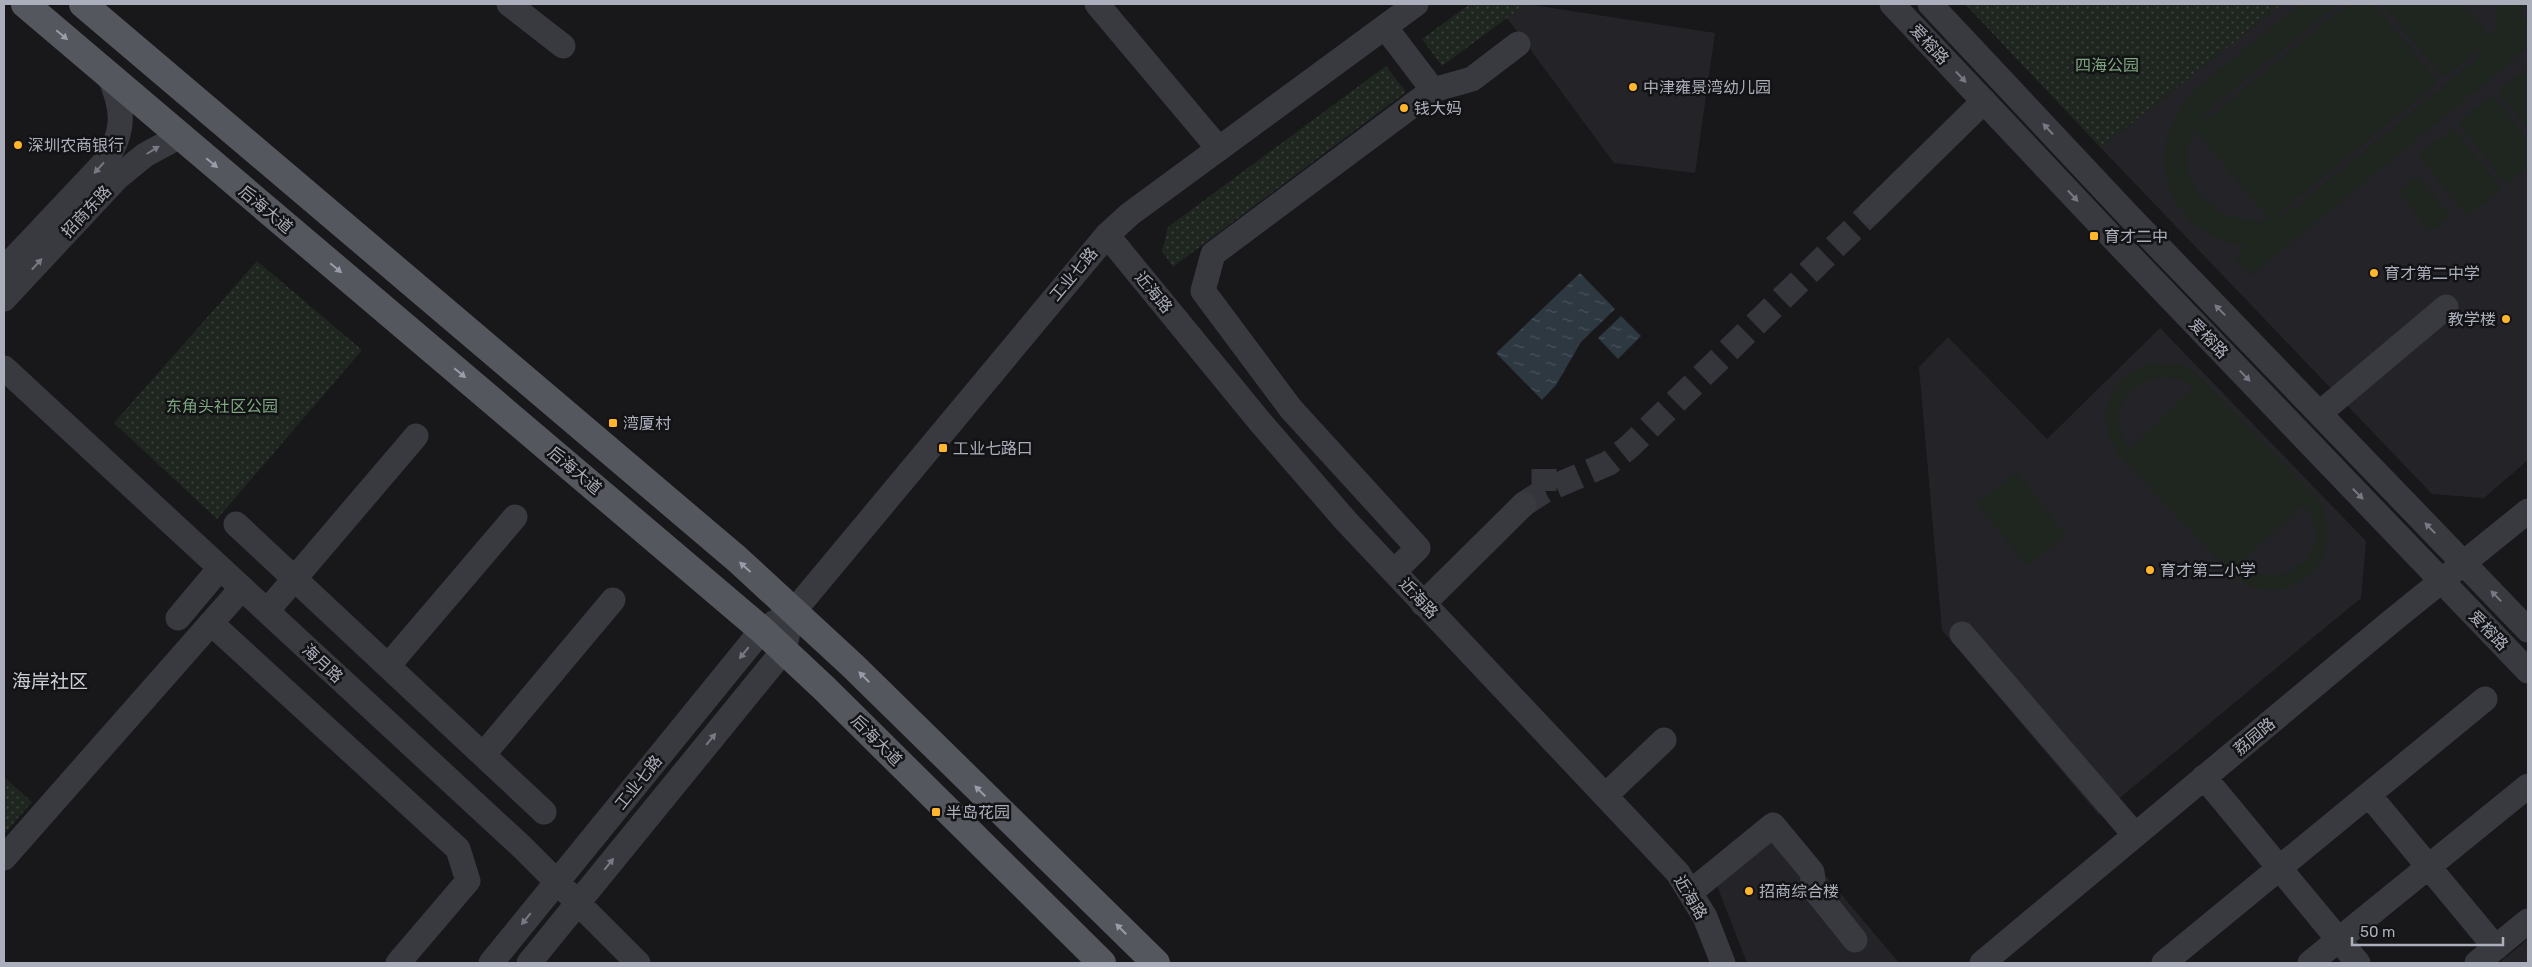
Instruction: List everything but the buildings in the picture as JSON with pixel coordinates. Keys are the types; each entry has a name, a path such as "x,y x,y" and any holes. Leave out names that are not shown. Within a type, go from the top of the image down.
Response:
{"main road":[{"name":"后海大道","path":"24,4 762,630 1102,963"},
{"path":"83,4 105,13 737,559 853,666 1156,963"}],"street":[{"path":"509,4 563,46"},
{"path":"1097,4 1219,149"},
{"name":"工业七路","path":"491,963 762,630 794,611 1107,235 1130,214 1385,27 1413,4"},
{"name":"爱榕路","path":"1892,4 2108,234 2528,671"},
{"name":"爱榕路","path":"1930,4 2128,215 2528,630"},
{"path":"1385,27 1432,90"},
{"path":"1394,572 1418,548 1291,409 1203,291 1213,254 1432,90 1472,79 1518,44"},
{"name":"招商东路","path":"4,269 103,164 112,152 120,132 121,116 118,97 109,75"},
{"path":"1871,212 1984,101"},
{"name":"招商东路","path":"4,299 118,177 145,155 180,136"},
{"path":"2108,234 2128,215"},
{"name":"近海路","path":"1107,235 1286,452 1424,604 1648,838 1692,892 1705,917 1722,963"},
{"path":"2320,413 2446,307"},
{"name":"海月路","path":"4,368 557,882 638,963"},
{"path":"267,612 416,436"},
{"path":"1424,604 1524,504"},
{"name":"荔园路","path":"1982,963 2204,777 2528,511"},
{"path":"388,666 515,516"},
{"path":"236,524 544,812"},
{"path":"178,618 220,568"},
{"path":"4,858 242,588"},
{"path":"483,755 614,600"},
{"name":"工业七路","path":"529,963 784,650 794,611"},
{"path":"211,623 458,850 468,881 398,963"},
{"path":"1962,634 2135,835"},
{"path":"2164,963 2485,699"},
{"path":"1606,795 1664,740"},
{"path":"2204,777 2358,963"},
{"path":"2310,963 2528,786"},
{"path":"2369,795 2429,867 2486,956 2528,921"},
{"path":"1692,892 1773,825 1812,872 1814,889 1855,940"}],"shaded area":[{"name":"中津雍景湾幼儿园","path":"1526,4 1715,33 1695,173 1614,163 1507,18"},
{"name":"育才第二中学","path":"2282,4 2528,4 2528,460 2484,498 2432,494 2101,148"},
{"name":"育才第二小学","path":"2160,328 2366,541 2361,598 2099,815 1942,630 1919,367 1948,337 2047,439"},
{"path":"1771,811 1899,963 1747,963 1717,886 1705,872"},
{"path":"2528,939 2528,963 2499,963"}],"green space":[{"path":"1470,4 1526,4 1442,66 1422,39"},
{"name":"四海公园","path":"1965,4 2282,4 2101,148"},
{"path":"2300,4 2338,4 2213,106 2196,128 2348,4 2374,4 2438,82 2271,220 2295,208 2474,61 2491,40 2443,78 2383,4 2463,4 2492,38 2497,24 2497,4 2522,4 2521,22 2528,17 2528,48 2250,276 2234,257 2247,246 2219,239 2196,225 2179,207 2169,186 2165,162 2168,137 2178,112 2196,89","holes":["2195,130 2269,220 2250,220 2231,216 2215,208 2202,197 2193,183 2188,166 2189,149"]},
{"path":"1386,66 1406,92 1173,267 1162,251 1168,227"},
{"path":"2528,67 2528,129 2498,91"},
{"path":"2493,95 2528,140 2528,166 2506,184 2458,122"},
{"path":"2453,128 2502,189 2467,216 2418,155"},
{"path":"2419,176 2450,216 2430,232 2399,192"},
{"name":"东角头社区公园","path":"257,261 362,350 217,519 114,423"},
{"path":"2152,363 2183,366 2200,377 2317,498 2326,520 2327,540 2322,559 2310,574 2295,585 2276,590 2255,587 2234,577 2118,454 2110,440 2106,412 2109,399 2115,387 2137,369","holes":["2168,377 2184,381 2193,388 2129,449 2122,436 2119,423 2120,411 2124,400 2131,390 2141,383 2154,378","2303,504 2313,519 2316,535 2312,549 2304,562 2291,571 2276,575 2258,573 2240,564"]},
{"path":"2017,472 2066,535 2027,566 1977,504"},
{"path":"4,777 32,802 4,834"}],"water":[{"path":"1580,273 1615,309 1581,342 1556,385 1542,400 1496,353"},
{"path":"1621,316 1641,336 1618,359 1598,338"}],"tunnel":[{"path":"1524,504 1544,491 1609,463 1630,446 1871,212"},
{"path":"1544,469 1544,491"}],"place":[{"name":"中津雍景湾幼儿园","path":"1633,87"},
{"name":"钱大妈","path":"1404,108"},
{"name":"深圳农商银行","path":"18,145"},
{"name":"育才二中","path":"2094,236"},
{"name":"育才第二中学","path":"2374,273"},
{"name":"教学楼","path":"2506,319"},
{"name":"湾厦村","path":"613,423"},
{"name":"工业七路口","path":"943,448"},
{"name":"育才第二小学","path":"2150,570"},
{"name":"半岛花园","path":"936,812"},
{"name":"招商综合楼","path":"1749,891"}],"district":[{"name":"海岸社区","path":"50,681"}]}
